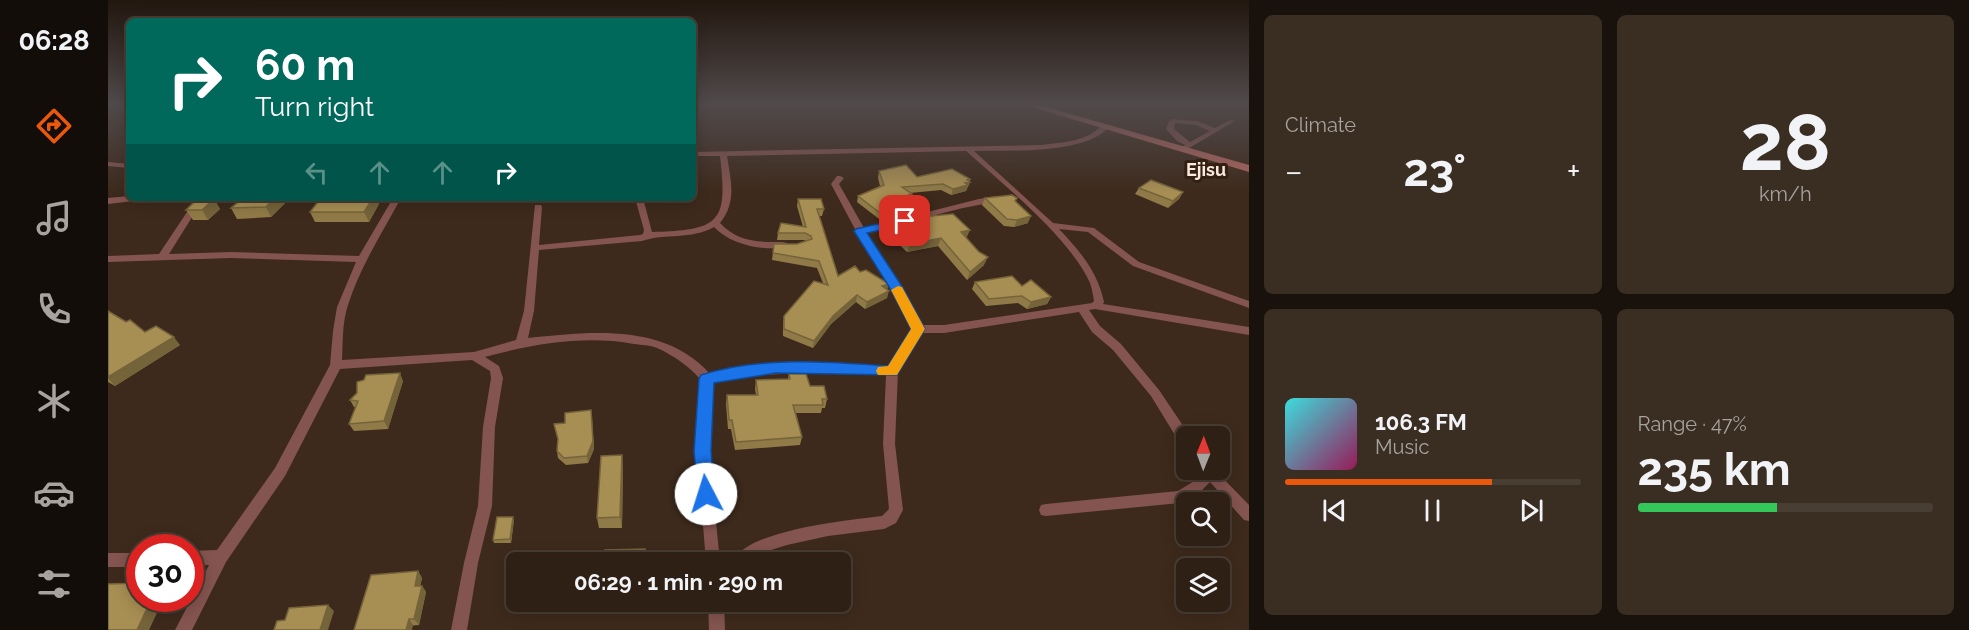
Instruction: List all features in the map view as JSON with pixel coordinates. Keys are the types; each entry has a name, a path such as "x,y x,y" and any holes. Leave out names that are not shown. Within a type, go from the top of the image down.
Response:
{"main road":[{"path":"1138,134 1187,147 1249,169"}],"street":[{"path":"696,154 1041,147 1075,142 1098,134"},
{"path":"1175,134 1187,147 1207,134"},
{"path":"967,148 1012,197 1051,225 1086,267 1099,290 1099,302 1095,306"},
{"path":"535,248 642,238 647,235 704,229 715,223 728,203 723,153"},
{"path":"108,164 126,166"},
{"path":"840,178 835,184 918,329"},
{"path":"860,231 888,227 973,202 1012,197"},
{"path":"108,201 126,199"},
{"path":"163,256 195,206 196,201"},
{"path":"183,630 221,557 280,472 336,365 342,308 362,259 394,201"},
{"path":"640,201 648,230 647,235"},
{"path":"521,343 529,311 538,207"},
{"path":"715,223 740,242 751,245 794,245"},
{"path":"1051,225 1091,230 1136,264 1249,305"},
{"path":"108,259 243,255 362,259"},
{"path":"918,329 944,329 1095,306 1249,331"},
{"path":"1082,308 1096,329 1117,347 1155,393 1176,426"},
{"path":"751,552 767,544 819,532 884,522 891,518 896,503 889,444 892,371 918,329"},
{"path":"336,365 474,356 521,343 591,336 659,344 696,366 707,379 703,451 712,552"},
{"path":"459,630 471,563 485,506 489,427 497,378 495,369 474,356"},
{"path":"707,379 776,368 822,367 892,371"},
{"path":"1046,510 1180,497 1196,487 1201,480"},
{"path":"1216,480 1249,515"},
{"path":"204,558 221,557"},
{"path":"108,560 126,560"},
{"path":"716,612 717,630"}],"building":[{"path":"906,165 917,177 952,169 970,179 967,180 970,182 965,183 968,185 953,189 943,184 902,187 912,194 883,203 896,213 884,216 858,196 884,185 879,171"},
{"path":"1151,180 1183,192 1173,201 1139,188"},
{"path":"1012,195 1017,198 1015,201 1031,216 1017,220 1007,219 985,198"},
{"path":"798,199 821,199 824,209 817,209 838,276 855,266 860,272 866,270 889,284 882,286 889,291 867,302 857,295 833,316 814,341 784,329 784,316 814,281 828,285 819,261 773,253 774,244 797,244 812,239 805,233 778,233 781,223 806,227"},
{"path":"195,201 212,201 202,210 186,210"},
{"path":"239,201 271,201 266,207 231,208"},
{"path":"319,201 371,201 364,212 310,212"},
{"path":"953,214 970,230 961,232 979,252 988,257 970,272 941,238 910,244 888,224 909,218"},
{"path":"1012,276 1022,286 1031,280 1051,297 1031,302 1022,296 989,299 975,282"},
{"path":"108,311 126,322 130,320 145,332 156,326 174,337 108,377"},
{"path":"400,373 384,421 349,424 358,401 350,400 357,393 357,382 364,380 366,375"},
{"path":"789,374 806,374 810,386 824,386 827,399 822,399 823,405 793,405 802,437 736,442 732,420 729,420 727,395 758,395 756,380 790,379"},
{"path":"591,410 593,441 587,456 564,458 557,451 558,439 554,424 565,423 565,413"},
{"path":"622,455 620,517 597,518 601,456"},
{"path":"497,517 513,517 510,539 493,540"},
{"path":"645,549 645,552 605,552 605,550"},
{"path":"418,571 415,586 422,586 414,619 409,619 406,630 354,630 371,575"},
{"path":"126,583 126,612 145,612 137,630 108,630 108,584"},
{"path":"328,605 320,630 274,630 277,621 285,620 289,608"}],"slow traffic":[{"path":"883,371 892,371 918,329 898,290"}],"district":[{"name":"Ejisu","path":"1206,169"}],"route":[{"path":"706,494 703,451 707,379 745,371 776,368 822,367 892,371 918,329 896,288 874,257 860,231 888,227 905,221"}]}
